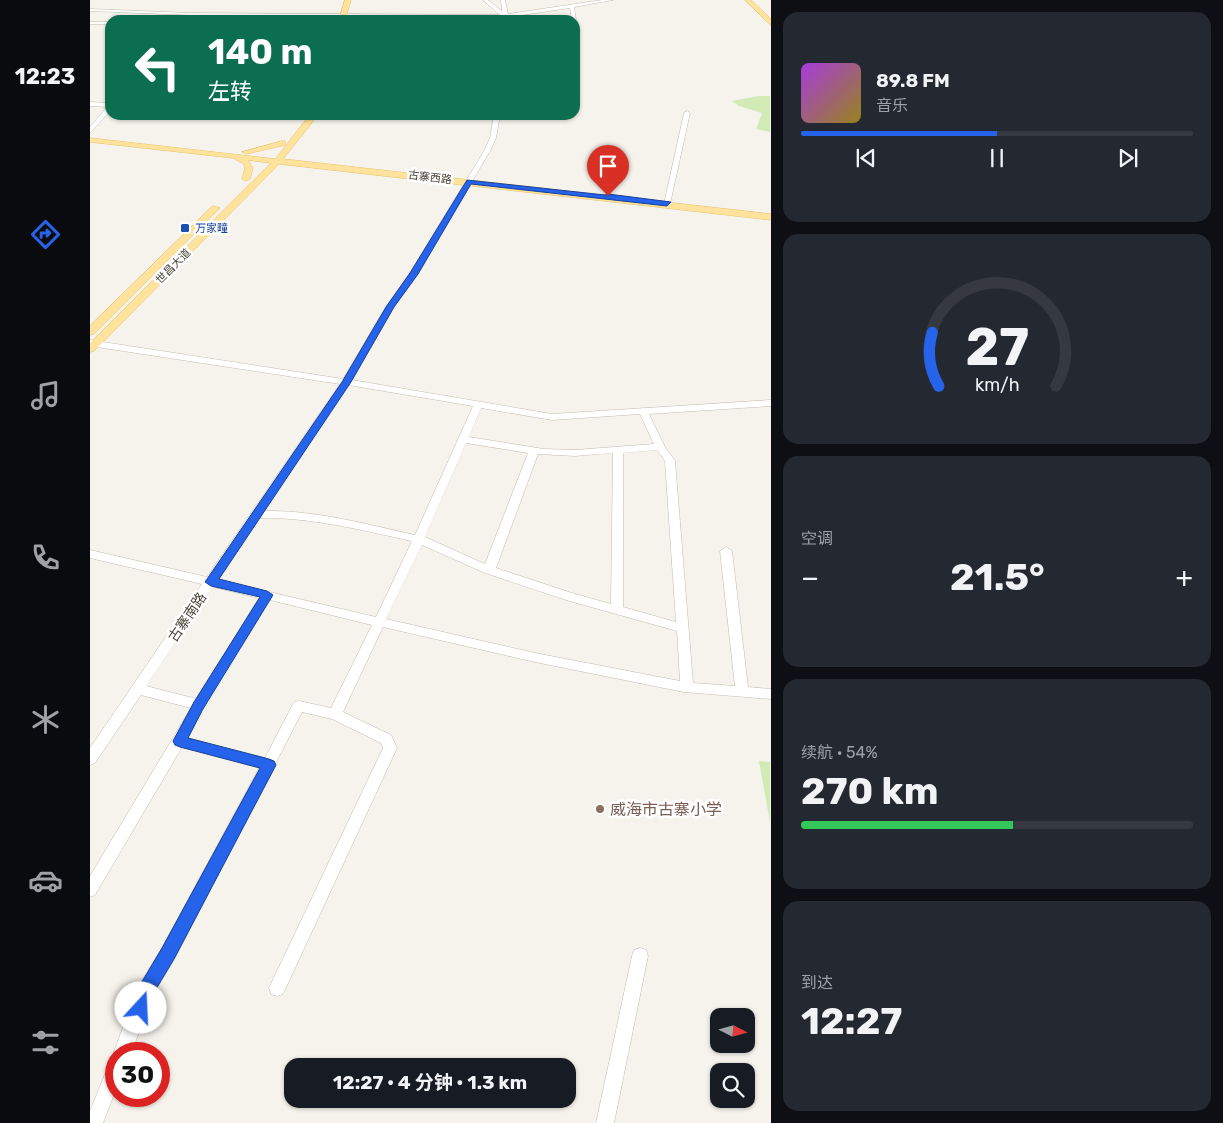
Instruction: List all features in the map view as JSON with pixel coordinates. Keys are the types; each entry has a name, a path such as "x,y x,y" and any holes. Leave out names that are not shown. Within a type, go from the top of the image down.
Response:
{"main road":[{"path":"346,15 348,0"},
{"path":"347,15 355,0"},
{"path":"748,0 770,23"},
{"path":"755,0 770,16"},
{"name":"世昌大道","path":"273,158 300,120"},
{"name":"世昌大道","path":"92,346 248,183 273,158 290,146 310,120"},
{"name":"古寨西路","path":"90,139 319,162 470,181"},
{"path":"234,154 261,150 282,143"},
{"path":"290,146 298,155 319,162"},
{"path":"234,154 247,163 249,168 248,183 279,169 308,164"},
{"name":"古寨西路","path":"273,158 308,164 770,216"},
{"name":"世昌大道","path":"90,332 248,183"}],"street":[{"path":"485,0 503,0 506,15"},
{"path":"485,0 502,15"},
{"path":"522,15 611,0"},
{"path":"192,13 197,3"},
{"path":"572,6 573,15"},
{"path":"90,9 269,15"},
{"path":"90,23 105,24"},
{"path":"90,104 105,106"},
{"path":"90,131 105,112"},
{"path":"667,203 687,113"},
{"name":"古寨南路","path":"90,759 346,382 390,307 414,274 470,181 493,138 496,120"},
{"path":"92,346 346,382 552,417 770,403"},
{"path":"335,714 419,539 478,405"},
{"path":"643,412 660,447 670,462 687,687"},
{"path":"463,438 534,451 575,453 660,447"},
{"path":"618,450 618,610"},
{"path":"489,570 534,451"},
{"path":"258,514 287,514 315,517 419,539 489,570 570,597 682,628"},
{"path":"726,551 742,690"},
{"path":"90,554 478,646 687,687 742,690 770,694"},
{"path":"90,890 180,741 198,705 267,595"},
{"path":"137,689 198,705"},
{"path":"126,1042 145,991 168,954 299,706 335,714 386,739 390,748 277,988"},
{"path":"180,741 269,765"},
{"path":"605,1123 640,956"},
{"path":"94,1123 105,1096"}],"green space":[{"path":"758,96 770,96 770,132 756,129 762,113 739,106 732,101"},
{"path":"759,761 770,762 770,822"}],"place":[{"name":"万家疃","path":"185,228"},
{"name":"威海市古寨小学","path":"600,809"}],"route":[{"path":"141,1008 145,991 168,954 269,765 180,741 198,705 267,595 211,582 346,382 390,307 414,274 469,182 667,204 667,202 608,196"}]}
